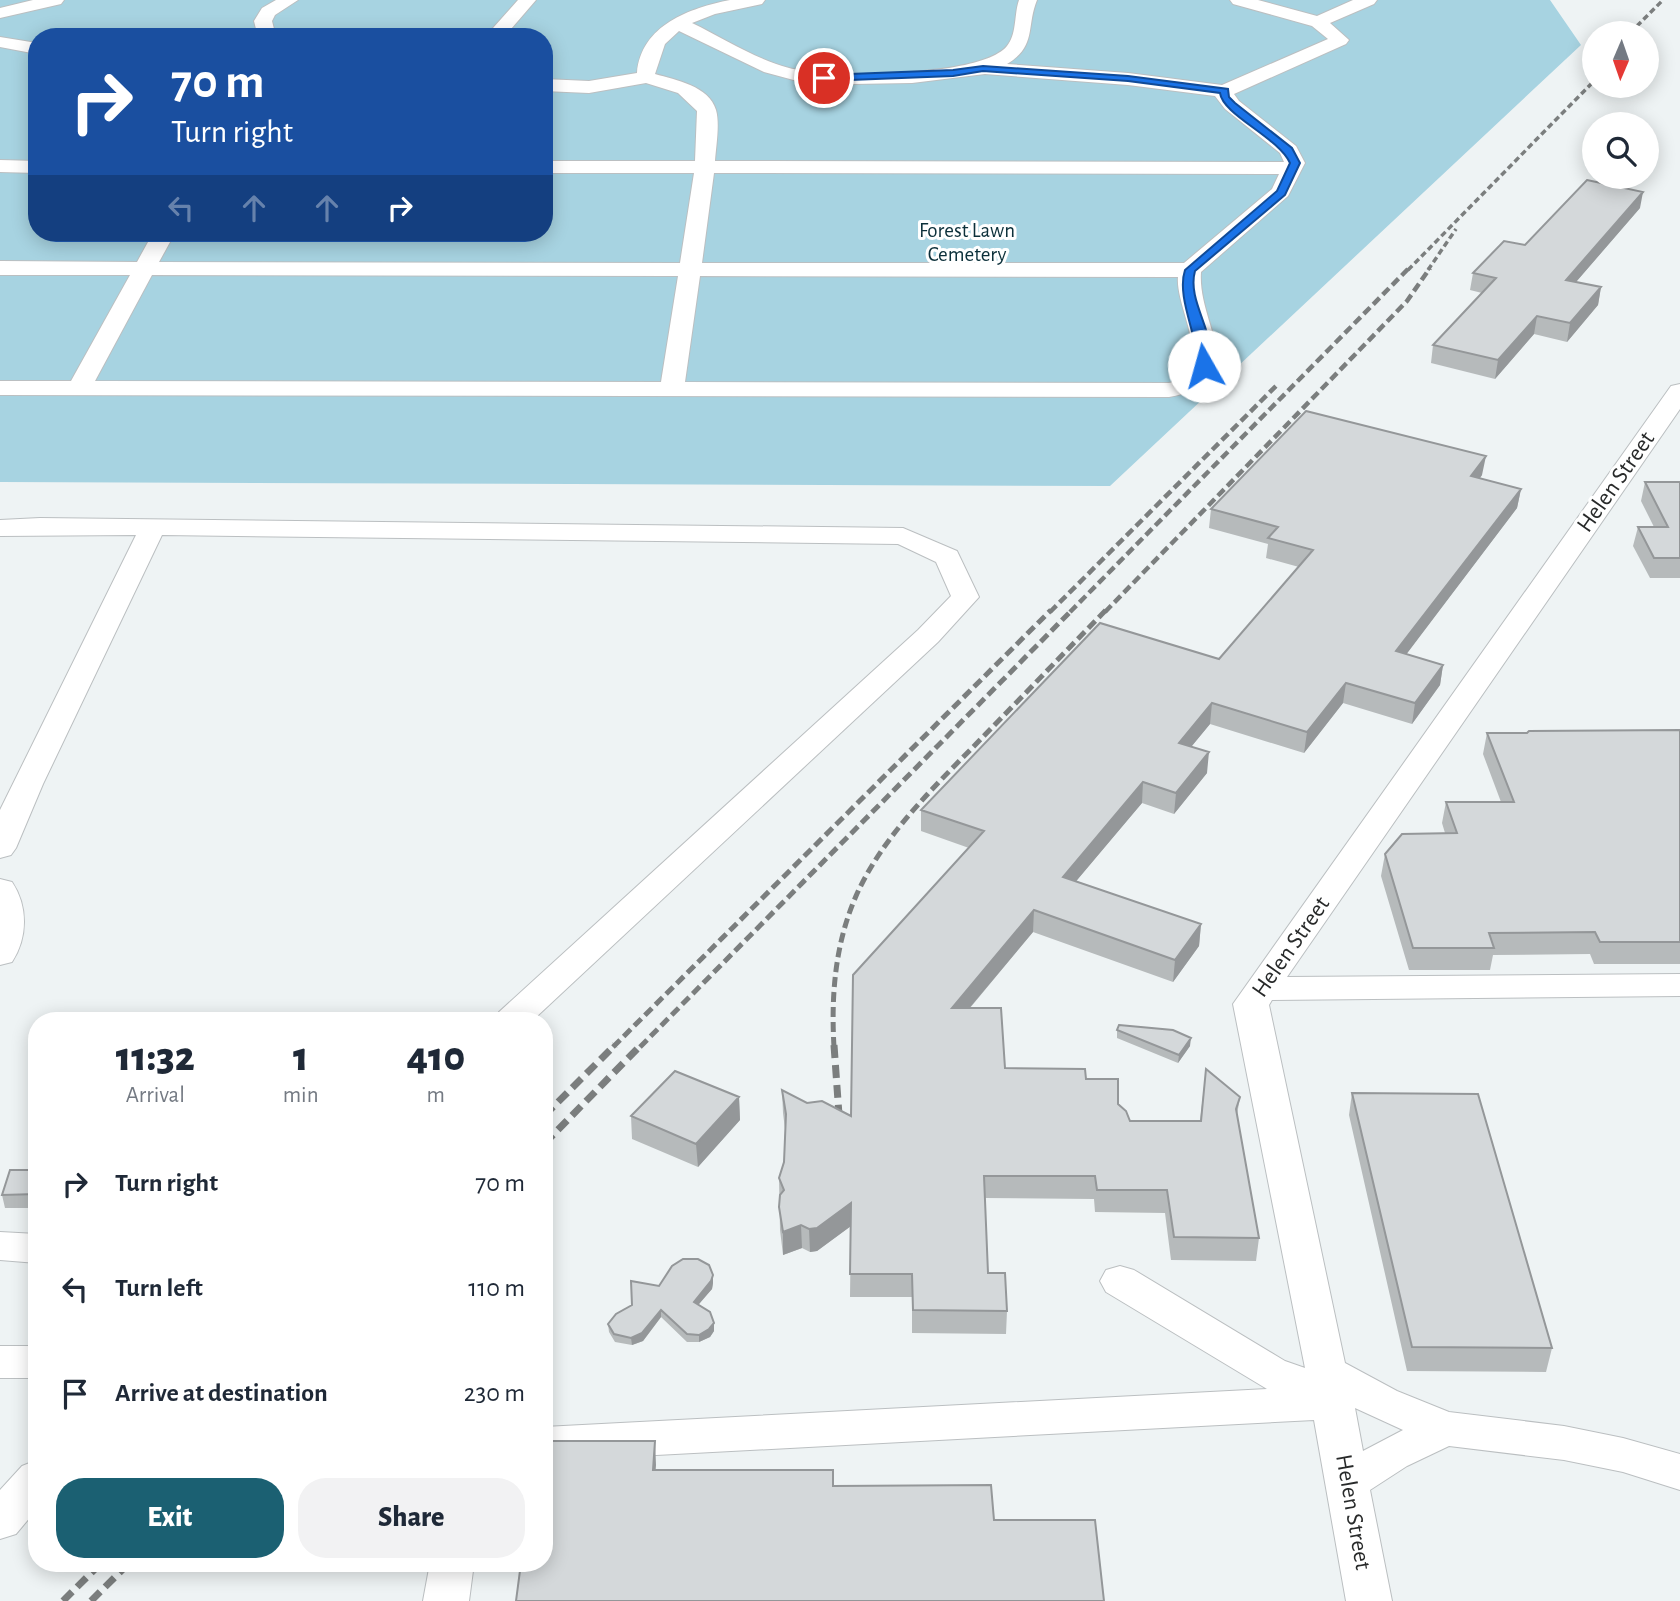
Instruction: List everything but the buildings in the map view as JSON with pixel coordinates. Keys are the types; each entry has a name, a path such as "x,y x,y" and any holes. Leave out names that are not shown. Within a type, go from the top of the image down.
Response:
{"street":[{"path":"0,13 55,0"},
{"path":"265,28 263,21 268,12 289,0"},
{"path":"502,28 527,0"},
{"path":"718,0 737,4"},
{"path":"647,77 646,70 653,48 660,36 677,23 756,0"},
{"path":"983,68 1000,60 1018,45 1028,0"},
{"path":"677,23 771,68 802,76 854,78 953,73 983,68 1128,79 1224,91 1339,43 1338,36 1318,22 1239,0"},
{"path":"1318,22 1368,0"},
{"path":"0,42 28,47"},
{"path":"553,85 589,87 647,77 685,89 702,102 708,120 705,167 672,389"},
{"path":"0,388 1169,390 1187,385 1200,377 1204,366 1204,347 1189,291 1190,270 1281,192 1293,168 1294,158 1289,150 1232,105 1225,97 1224,91"},
{"path":"0,166 28,167"},
{"path":"553,167 1293,168"},
{"path":"79,388 159,242"},
{"path":"0,268 1190,270"},
{"name":"Helen Street","path":"1369,1601 1330,1388 1251,1004 1680,391"},
{"path":"0,528 40,526 903,536 947,557 965,597 928,636 521,1012"},
{"path":"0,848 27,784 152,529"},
{"path":"0,954 5,947 3,897"},
{"path":"1262,989 1680,985"},
{"path":"0,1245 28,1247"},
{"path":"1119,1281 1269,1372 1292,1382 1330,1388 1382,1403 1444,1429 1492,1432 1639,1458 1680,1472"},
{"path":"0,1362 28,1362"},
{"path":"553,1443 1330,1388"},
{"path":"1347,1483 1392,1454 1444,1429"},
{"path":"0,1521 28,1489"},
{"path":"446,1601 451,1572"}],"green space":[{"name":"Forest Lawn Cemetery","path":"0,0 1550,0 1581,45 1110,486 0,482"}],"railway":[{"path":"1642,21 1663,0"},
{"path":"1408,270 1582,93"},
{"path":"1428,270 1456,229"},
{"path":"1070,612 1409,268"},
{"path":"1105,612 1407,301 1430,268"},
{"path":"1050,612 1278,384"},
{"path":"613,1047 1051,610"},
{"path":"640,1047 1072,610"},
{"path":"834,1047 834,989 839,951 849,914 867,874 894,834 926,796 1106,610"},
{"path":"553,1135 641,1045"},
{"path":"834,1045 840,1129"},
{"path":"553,1107 613,1047"},
{"path":"63,1601 92,1572"},
{"path":"91,1601 120,1572"}],"route":[{"path":"824,78 953,73 983,68 1150,81 1224,91 1223,94 1232,105 1289,150 1295,163 1281,192 1190,270 1189,291 1204,347 1204,366"}]}
